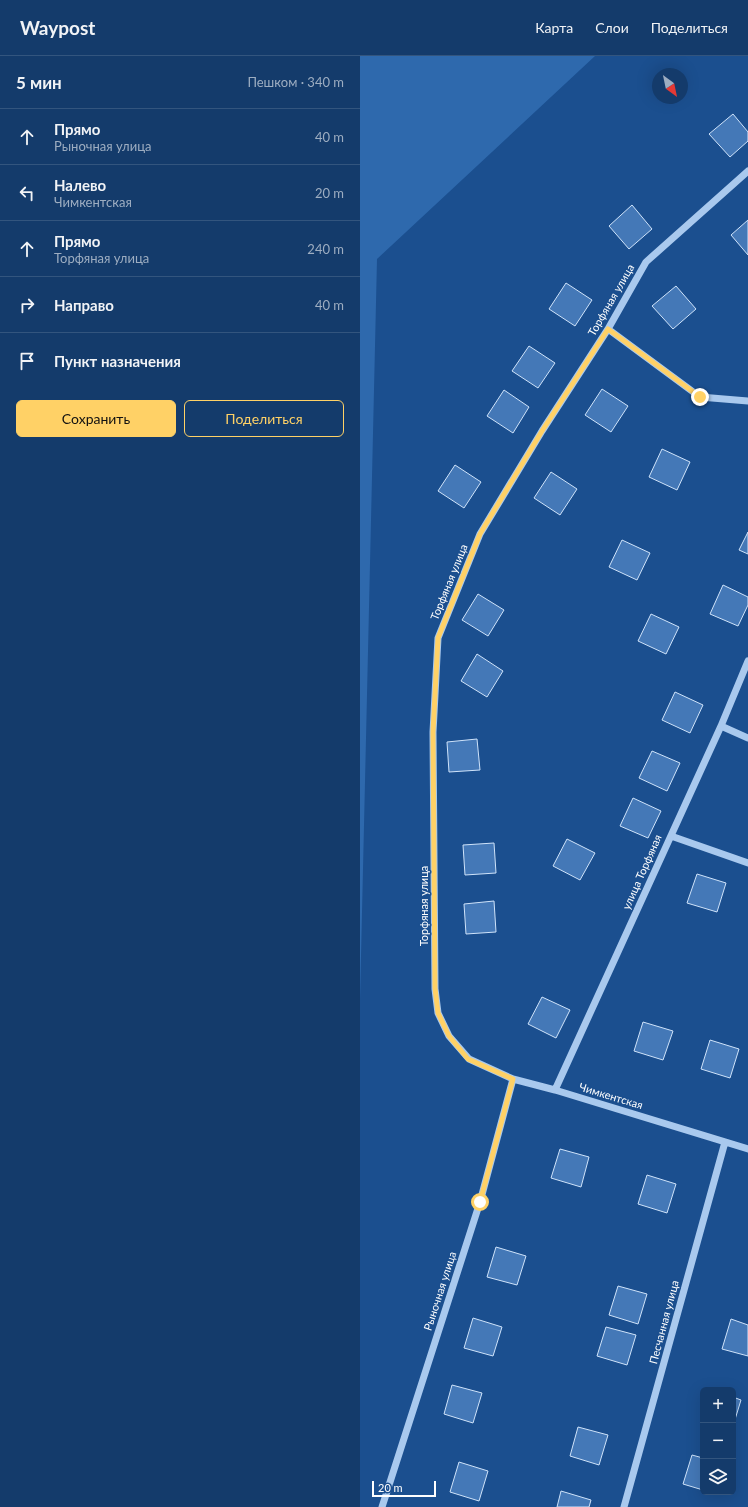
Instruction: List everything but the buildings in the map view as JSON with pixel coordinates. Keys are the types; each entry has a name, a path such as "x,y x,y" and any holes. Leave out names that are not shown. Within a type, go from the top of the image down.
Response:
{"street":[{"name":"Торфяная улица","path":"468,1059 449,1036 438,1013 435,988 433,732 438,638 480,534 542,431 608,329 646,262 748,171"},
{"path":"608,329 700,397 748,401"},
{"name":"улица Торфяная","path":"555,1090 721,726 748,662"},
{"path":"721,726 748,738"},
{"path":"671,836 748,863"},
{"name":"Чимкентская","path":"468,1059 513,1079 555,1090 748,1149"},
{"name":"Рыночная улица","path":"382,1507 480,1202 513,1079"},
{"name":"Песчанная улица","path":"624,1507 725,1142"}],"shaded area":[{"path":"360,56 595,56 377,259 360,1000"}],"route":[{"path":"480,1202 513,1079 468,1059 449,1036 438,1013 435,988 433,732 438,638 480,534 542,431 608,329 700,397"}]}
